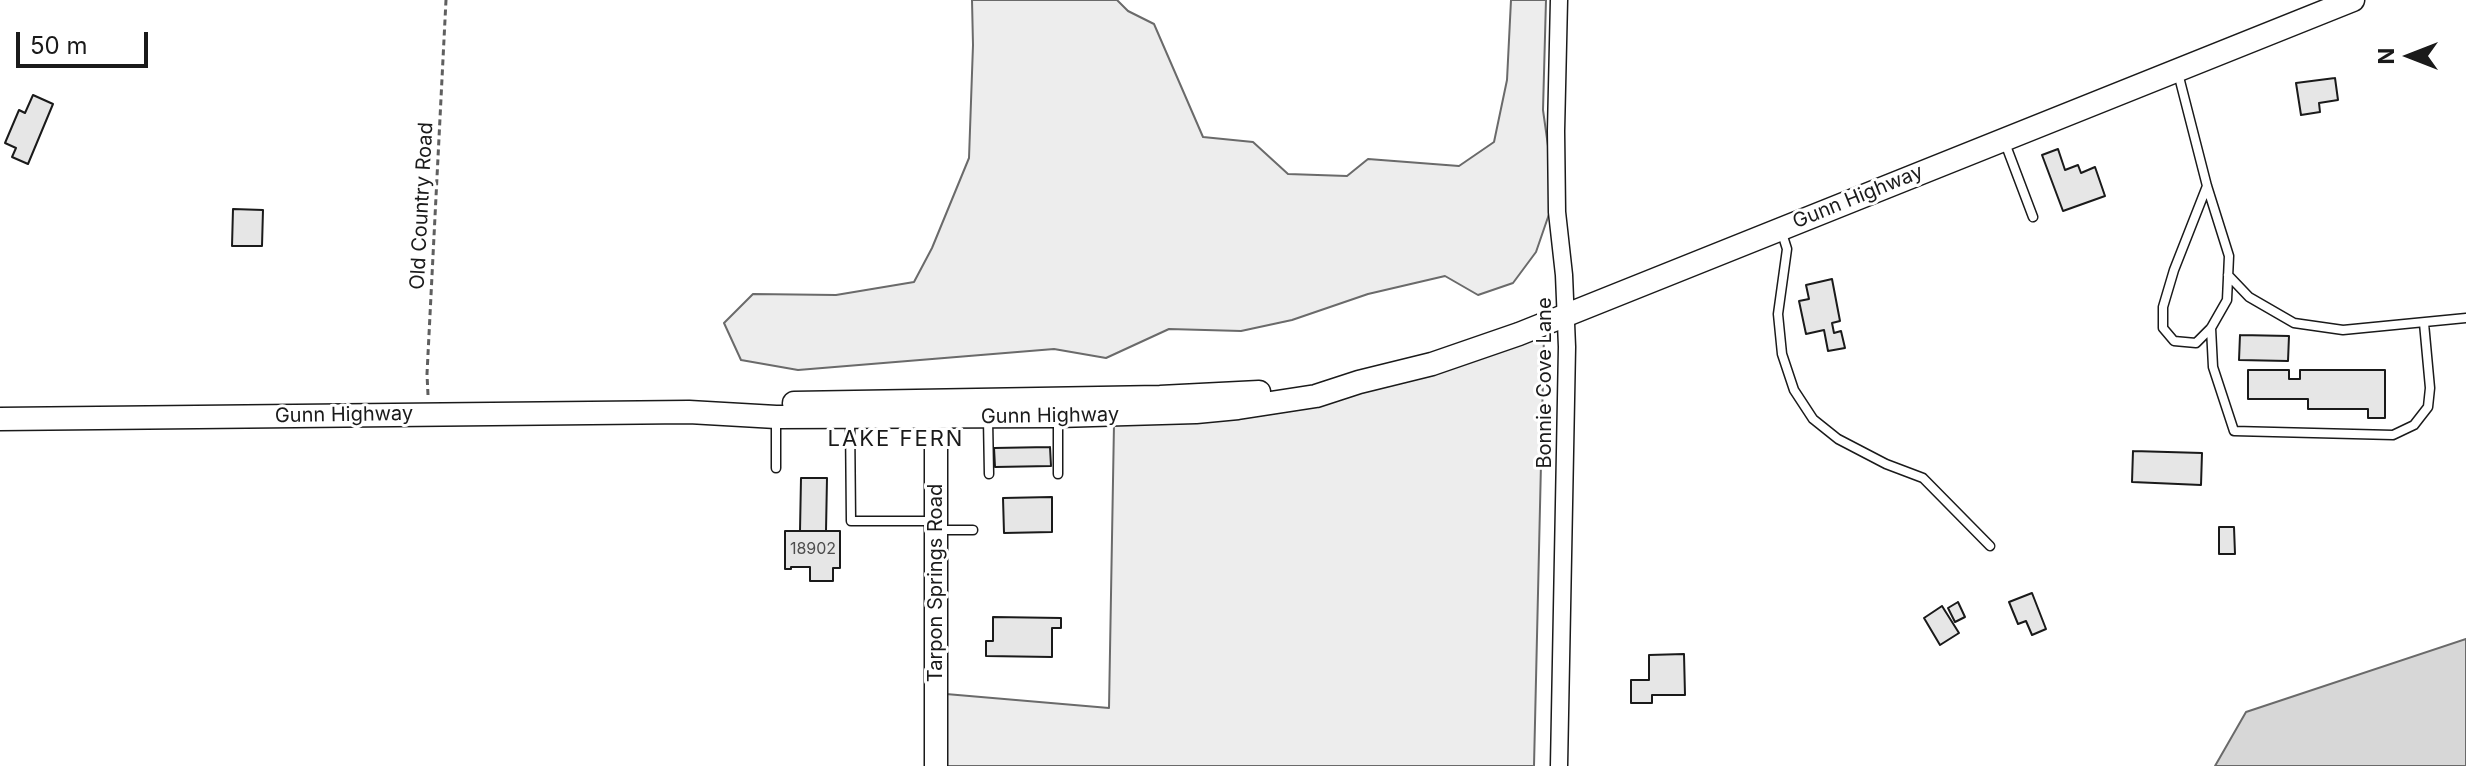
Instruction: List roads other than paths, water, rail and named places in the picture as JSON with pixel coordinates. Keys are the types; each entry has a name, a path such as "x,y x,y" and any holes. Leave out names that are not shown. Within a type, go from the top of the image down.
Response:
{"main road":[{"name":"Gunn Highway","path":"689,412 775,404 936,408 988,417 1158,414 1238,408 1316,396 1432,364 1567,315 2353,0"},
{"name":"Gunn Highway","path":"0,419 689,412 850,417 936,408 1253,392 1359,382"},
{"name":"Tarpon Springs Road","path":"936,408 936,766"}],"street":[{"name":"Bonnie Cove Lane","path":"1559,0 1557,212 1567,315 1559,766"}],"lane":[{"path":"2177,69 2207,186 2229,256 2227,300 2211,328 2196,343 2174,341 2163,328 2163,307 2207,186"},
{"path":"2003,139 2033,217"},
{"path":"1780,229 1787,249 1781,282 1779,327 1782,354 1794,390 1813,419 1838,439 1886,464 1923,478 1990,546"},
{"path":"2228,275 2249,297 2294,323 2343,330 2466,318"},
{"path":"2211,328 2213,367 2234,431 2393,435 2414,425 2428,407 2430,388 2424,323"},
{"path":"1058,416 1058,474"},
{"path":"776,417 776,468"},
{"path":"850,417 851,521 973,530"},
{"path":"988,417 989,474"}],"district":[{"name":"LAKE FERN","path":"896,439"}]}
